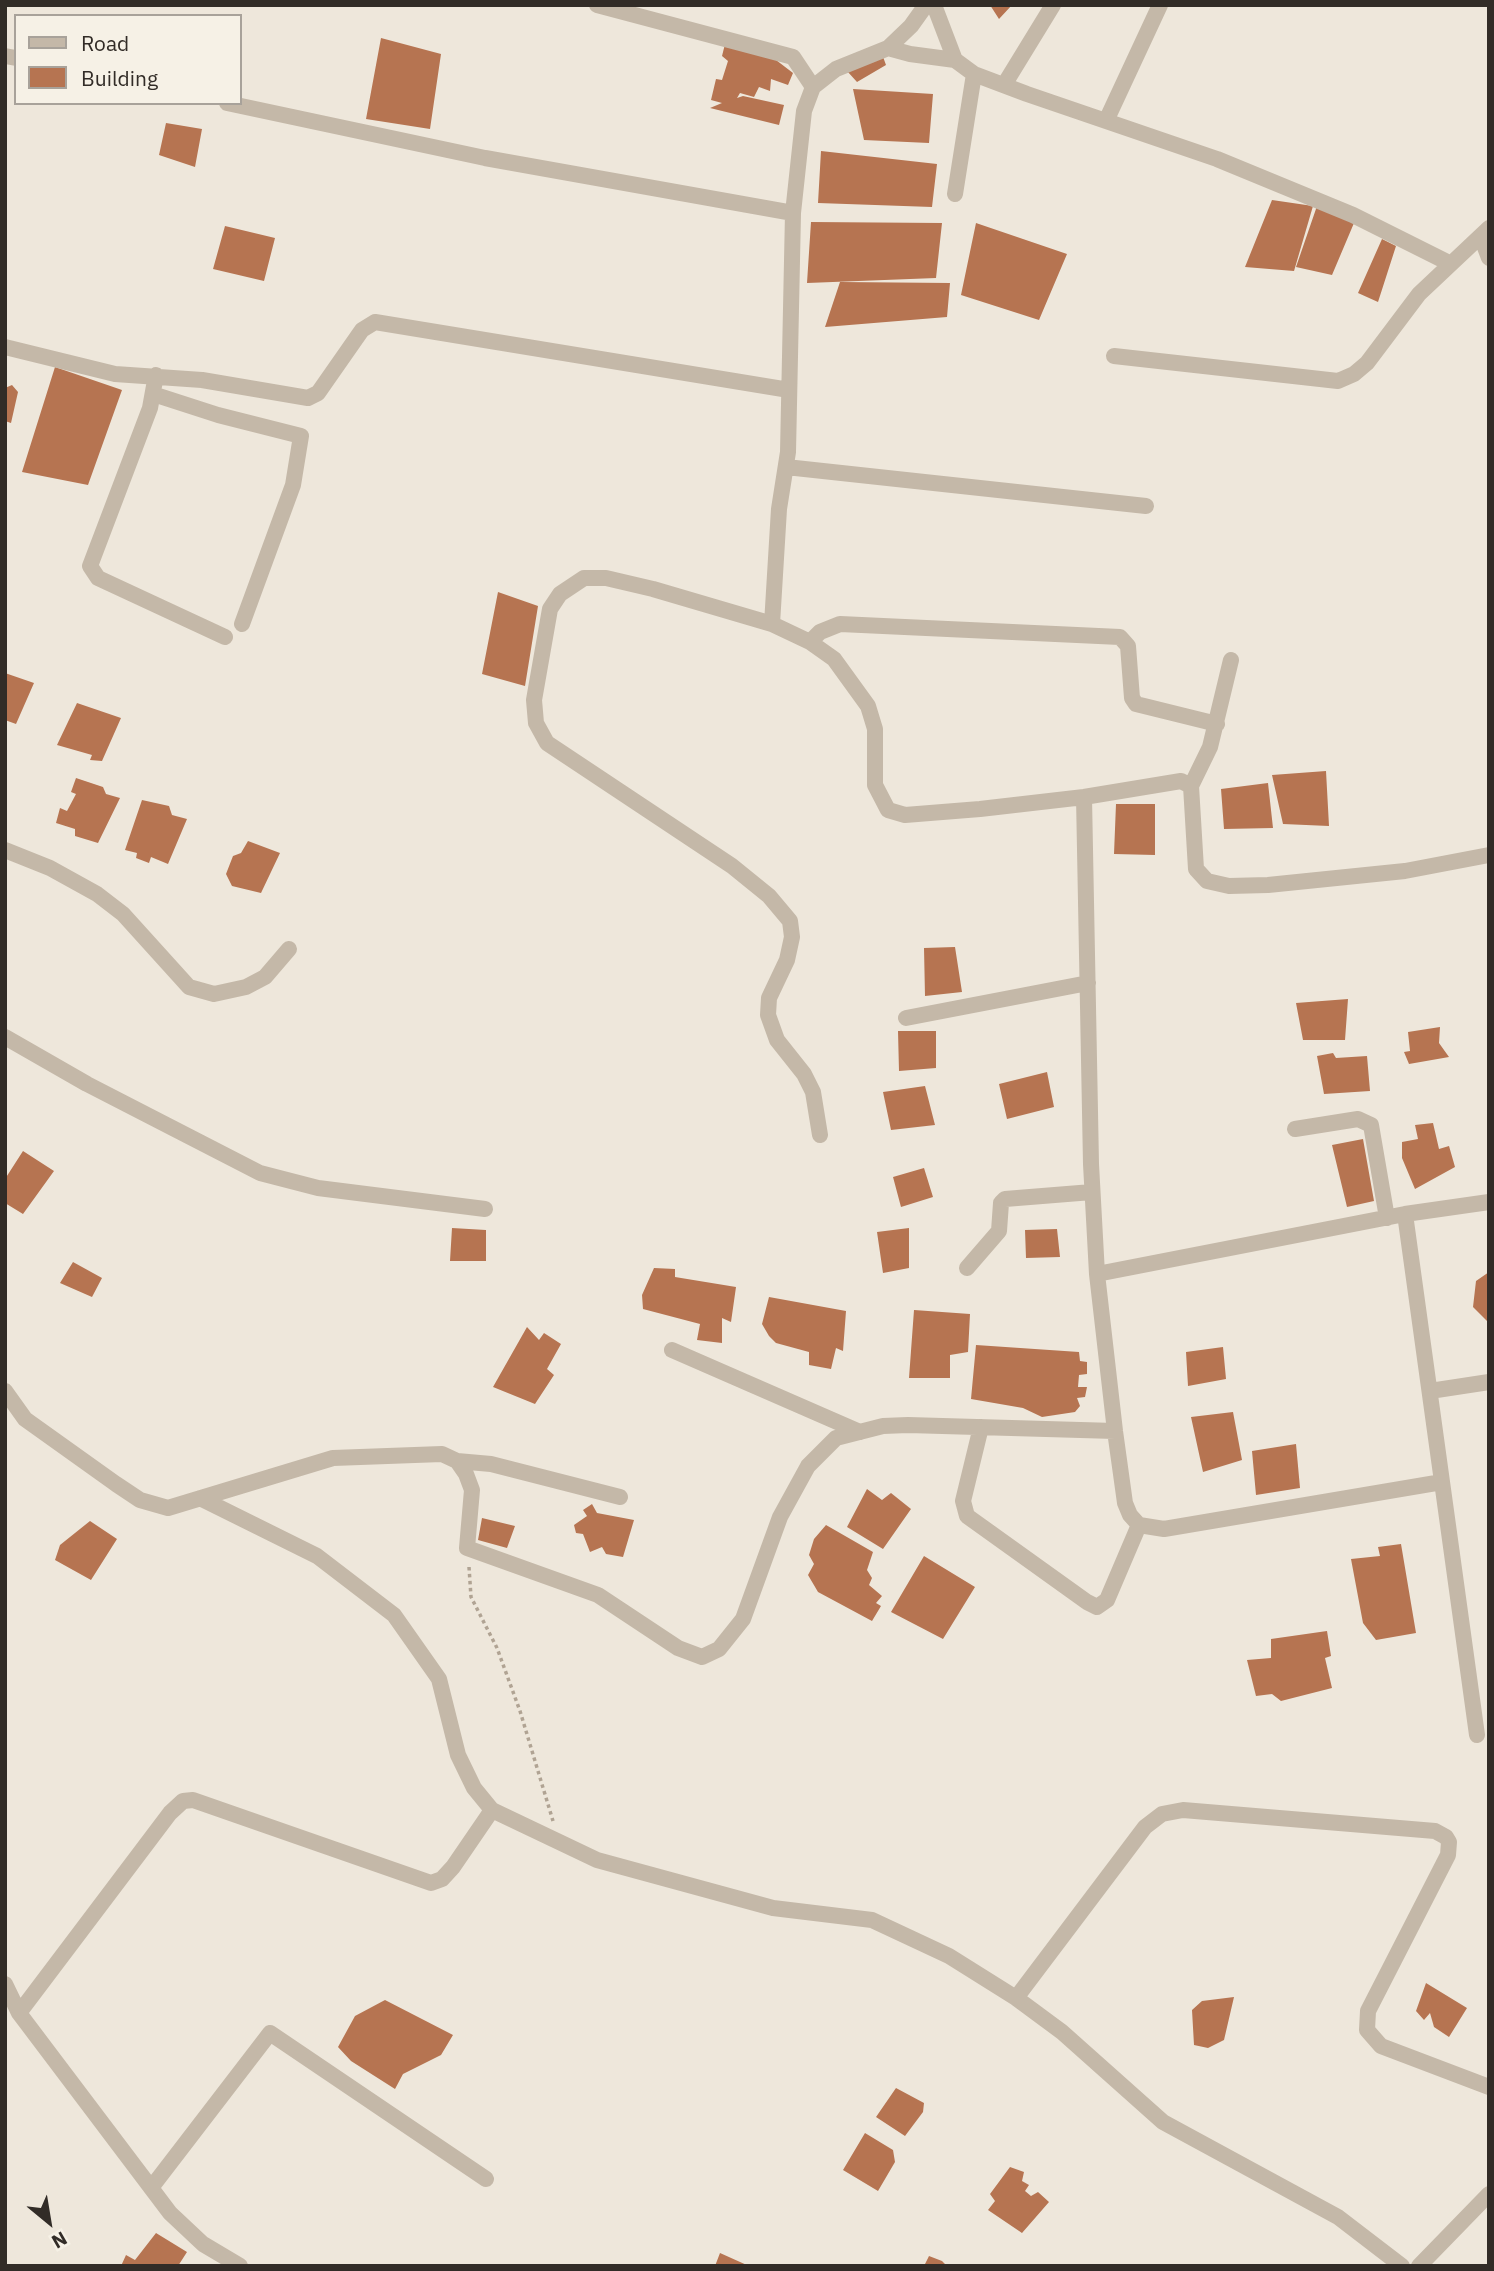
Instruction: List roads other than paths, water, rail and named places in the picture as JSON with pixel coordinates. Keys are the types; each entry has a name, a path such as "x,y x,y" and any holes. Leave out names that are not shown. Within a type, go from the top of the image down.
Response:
{"street":[{"path":"597,5 793,57 813,87"},
{"path":"772,624 779,509 786,467 793,213 804,111 813,87 836,69 888,48 911,26 926,5"},
{"path":"934,5 955,60"},
{"path":"1004,85 1053,5"},
{"path":"1106,121 1160,5"},
{"path":"888,48 955,60 974,74 1217,159 1317,199 1399,236 1449,263"},
{"path":"956,194 974,74"},
{"path":"236,105 485,158 793,213"},
{"path":"1114,356 1338,381 1354,374 1373,357 1396,321 1449,263 1485,232"},
{"path":"1485,232 1489,258"},
{"path":"5,347 115,373 156,375 308,398 318,393 362,330 375,322 789,390"},
{"path":"156,375 153,394 132,460 90,566 98,578 225,637"},
{"path":"153,394 301,436 293,485 242,624"},
{"path":"786,467 1146,506"},
{"path":"820,1135 813,1092 804,1074 777,1040 768,1015 769,998 787,960 792,937 790,921 769,896 732,866 547,743 536,723 534,700 550,609 560,594 584,578 606,578 772,624 810,642 834,659 868,706 875,729 874,785 888,810 905,815 1084,797 1181,781 1191,786"},
{"path":"810,642 820,632 840,624 1119,637 1128,646 1132,698 1136,704 1217,723"},
{"path":"1231,660 1217,723 1191,786 1196,869 1207,881 1218,884 1268,885 1405,871 1489,855"},
{"path":"1084,797 1092,1192 1097,1274 1125,1503 1139,1525"},
{"path":"5,850 50,868 97,894 123,914 188,987 214,994 246,988 265,977 289,949"},
{"path":"906,1018 1088,983"},
{"path":"5,1037 87,1084 260,1172 318,1188 485,1209"},
{"path":"1294,1129 1358,1119 1371,1125 1387,1218"},
{"path":"967,1268 999,1231 1001,1203 1005,1199 1092,1192"},
{"path":"1097,1274 1405,1214 1489,1202"},
{"path":"1405,1214 1477,1735"},
{"path":"672,1350 860,1432"},
{"path":"1430,1391 1489,1382"},
{"path":"5,1391 25,1419 140,1500 168,1508 333,1458 442,1454 457,1461 491,1464 620,1497"},
{"path":"457,1461 472,1490 467,1548 598,1595 678,1648 702,1657 719,1649 743,1619 780,1517 808,1466 836,1438 908,1425 1115,1431"},
{"path":"981,1427 963,1501 967,1516 1087,1602 1097,1607 1107,1600 1139,1525"},
{"path":"1139,1525 1164,1528 1442,1482"},
{"path":"200,1498 317,1556 394,1615 439,1679 458,1755 474,1788 492,1810 597,1860 773,1908 872,1920 949,1956 1016,1998 1089,2055 1163,2122 1338,2217 1402,2266"},
{"path":"19,2013 170,1813 183,1801 193,1800 431,1883 442,1879 453,1867 492,1810"},
{"path":"1016,1998 1145,1827 1162,1814 1183,1810 1435,1831 1449,1842 1448,1855 1368,2011 1365,2024 1370,2036 1381,2046 1489,2087"},
{"path":"5,1984 19,2013 170,2213 203,2244 240,2266"},
{"path":"151,2188 270,2033 486,2179"},
{"path":"1419,2266 1489,2194"}]}
